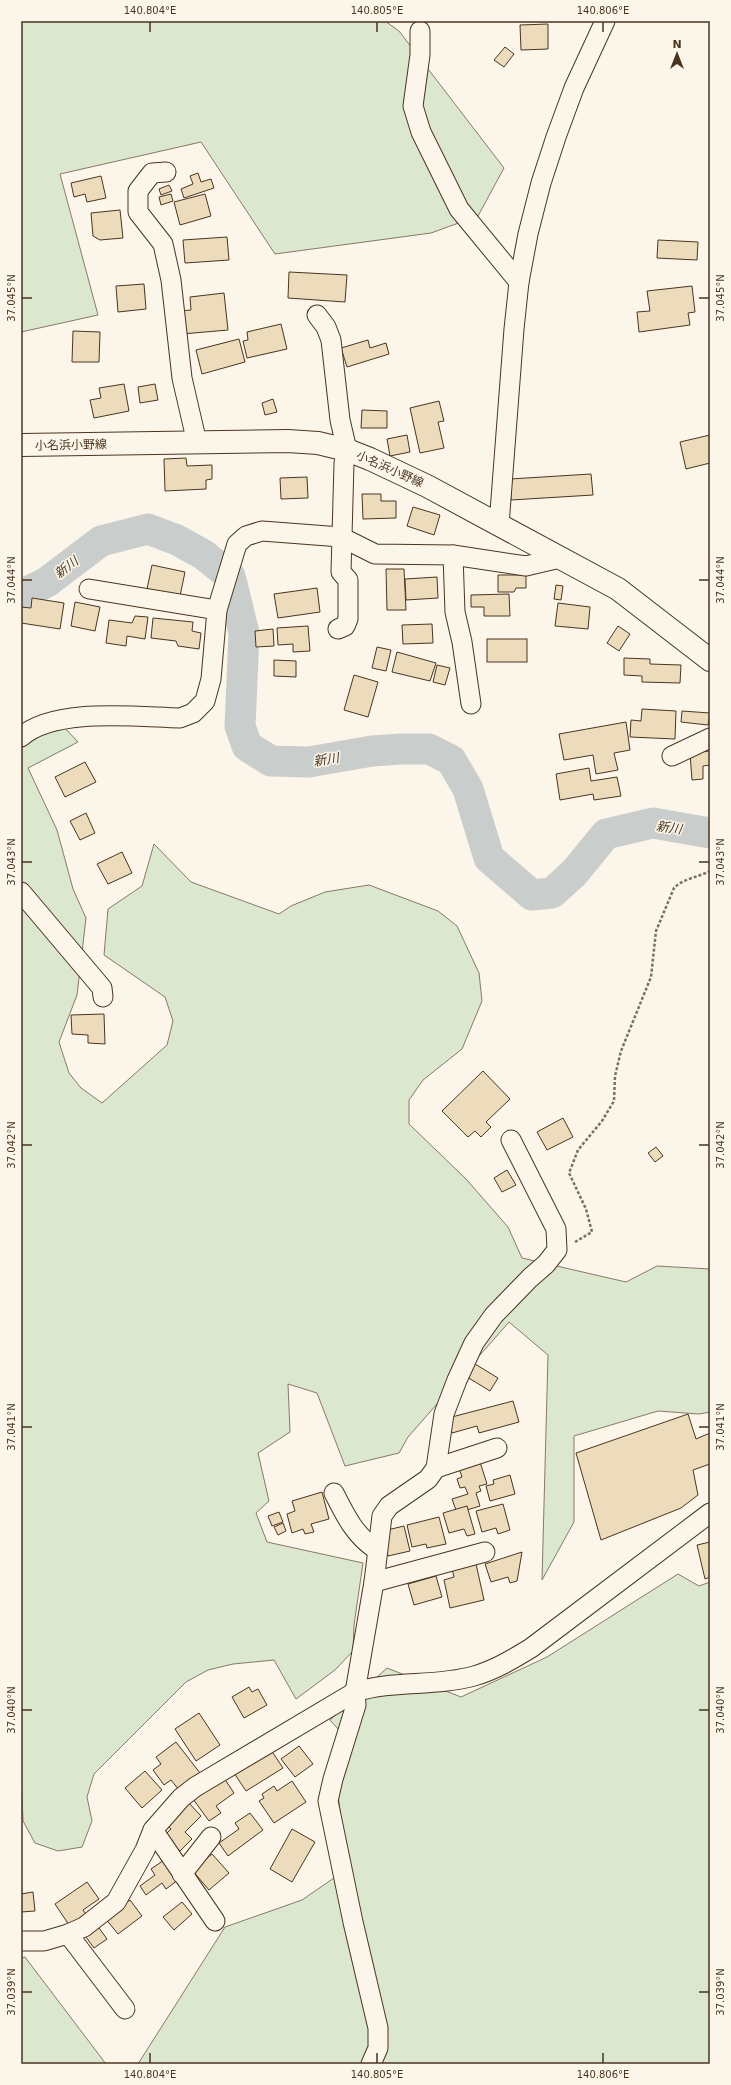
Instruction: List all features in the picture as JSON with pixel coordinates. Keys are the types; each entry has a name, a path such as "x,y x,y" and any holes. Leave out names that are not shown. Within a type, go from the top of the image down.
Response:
{"main road":[{"name":"小名浜小野線","path":"21,445 288,441 318,443 347,450 370,459 427,486 618,589 710,660"}],"street":[{"path":"499,525 519,282 541,183 554,143 574,88 605,21"},
{"path":"420,30 420,55 413,106 421,132 459,209 519,282"},
{"path":"166,172 152,173 138,191 138,212 163,244 171,280 182,378 197,443"},
{"path":"317,315 326,327 331,340 340,420 347,450 344,463 341,572 348,580 348,619 345,626 338,629"},
{"path":"21,737 29,730 49,721 76,717 180,718 193,712 204,701 211,679 219,604 237,544 246,536 262,532 341,537 375,554 453,555 526,566 560,558"},
{"path":"453,555 455,612 462,642 471,704"},
{"path":"89,588 219,604"},
{"path":"672,756 710,738"},
{"path":"21,892 102,988 103,997"},
{"path":"371,2064 378,2048 378,2028 353,1922 328,1801 333,1778 356,1704 355,1692 374,1582 382,1516 389,1506 428,1479 436,1468 444,1414 457,1380 474,1343 494,1315 530,1278 546,1264 557,1250 556,1229 511,1140"},
{"path":"436,1468 497,1448"},
{"path":"334,1493 356,1532 367,1544 377,1550"},
{"path":"21,1941 44,1941 68,1934 84,1927 116,1902 145,1850 153,1830 181,1798 196,1787 355,1692 374,1686 450,1680 473,1676 501,1666 531,1648 710,1513"},
{"path":"374,1582 484,1552"},
{"path":"153,1830 215,1921"},
{"path":"182,1874 211,1837"},
{"path":"68,1934 125,2010"}],"path":[{"path":"557,1250 592,1232 586,1209 568,1172 578,1150 602,1121 614,1101 615,1076 622,1051 651,976 656,931 674,888 679,883 688,881 710,871"}],"green space":[{"path":"21,21 385,21 399,31 504,168 478,216 431,233 275,254 201,142 60,174 98,315 21,332"},
{"path":"21,726 63,726 78,742 28,768 57,830 73,889 86,918 77,995 59,1042 69,1073 81,1088 102,1103 167,1045 173,1021 165,997 104,955 108,909 142,886 154,844 191,882 279,914 291,906 325,892 369,885 438,911 457,926 479,973 482,1001 462,1049 423,1080 409,1100 409,1124 466,1179 508,1227 522,1258 626,1282 657,1266 710,1269 710,1412 699,1414 658,1411 574,1436 574,1522 542,1580 548,1355 509,1322 408,1437 399,1453 345,1466 317,1393 288,1384 290,1432 258,1453 269,1501 256,1513 267,1542 363,1563 354,1625 353,1651 335,1670 296,1699 274,1660 233,1664 208,1670 186,1682 94,1774 87,1797 92,1821 82,1847 58,1851 35,1843 23,1821 21,1770"},
{"path":"678,1574 699,1586 710,1582 710,2064 138,2064 225,1927 302,1900 347,1869 337,1785 352,1745 330,1720 387,1668 461,1697 547,1657"},
{"path":"25,1957 106,2064 21,2064 21,1958"}],"building":[{"path":"548,24 548,49 521,50 520,25"},
{"path":"505,47 514,54 504,67 494,60"},
{"path":"198,173 201,182 211,179 214,188 184,198 181,189 193,184 190,176"},
{"path":"101,176 106,198 87,202 85,194 74,197 71,183"},
{"path":"169,185 172,191 161,195 159,189"},
{"path":"171,194 173,201 161,205 159,197"},
{"path":"205,194 211,216 180,225 174,202"},
{"path":"120,210 123,238 100,240 93,236 91,213"},
{"path":"227,237 229,260 185,263 183,240"},
{"path":"658,240 698,242 697,260 657,258"},
{"path":"289,272 347,275 345,302 288,298"},
{"path":"144,284 146,309 118,312 116,286"},
{"path":"692,286 695,312 688,313 690,325 639,332 637,312 650,311 647,291"},
{"path":"224,293 228,330 182,334 180,311 191,310 190,297"},
{"path":"281,324 287,349 247,358 243,341 248,340 247,332"},
{"path":"73,331 100,332 99,362 72,362"},
{"path":"239,339 245,362 202,374 196,350"},
{"path":"368,340 370,348 386,343 389,354 347,367 341,348"},
{"path":"124,384 129,411 94,418 90,400 101,398 99,388"},
{"path":"155,384 158,400 140,403 138,387"},
{"path":"273,399 277,412 265,415 262,403"},
{"path":"439,401 444,421 438,422 444,448 420,453 410,408"},
{"path":"362,410 387,411 387,428 361,428"},
{"path":"407,435 410,452 390,456 387,439"},
{"path":"710,435 710,463 686,469 680,442"},
{"path":"186,458 187,466 212,465 212,479 206,480 206,489 165,491 164,459"},
{"path":"591,474 593,495 511,500 510,479"},
{"path":"307,477 308,498 281,499 280,478"},
{"path":"362,494 381,494 381,501 396,501 396,518 363,519"},
{"path":"413,507 440,515 434,535 407,526"},
{"path":"152,565 185,572 180,596 147,589"},
{"path":"386,569 404,569 406,610 387,610"},
{"path":"498,575 526,575 526,588 516,588 514,592 498,592"},
{"path":"437,577 438,598 406,600 405,579"},
{"path":"556,585 563,586 561,600 554,599"},
{"path":"317,588 320,612 278,618 274,594"},
{"path":"509,594 510,616 484,616 484,607 471,607 471,595"},
{"path":"32,598 64,603 60,629 21,623 21,607 31,608"},
{"path":"75,602 100,607 95,631 71,626"},
{"path":"558,603 590,607 588,629 555,626"},
{"path":"135,616 148,617 145,639 127,636 126,646 106,643 109,620 132,623"},
{"path":"153,618 193,622 192,631 201,633 199,649 178,646 176,641 151,638"},
{"path":"432,624 433,643 403,644 402,625"},
{"path":"308,626 310,651 293,652 293,644 278,645 277,628"},
{"path":"618,626 630,634 619,651 607,643"},
{"path":"273,629 274,646 256,647 255,631"},
{"path":"487,639 527,639 527,662 487,662"},
{"path":"377,647 391,650 386,671 372,668"},
{"path":"397,652 436,663 430,681 392,672"},
{"path":"624,658 650,659 650,664 681,665 680,683 642,682 642,676 624,675"},
{"path":"274,660 296,661 296,677 274,676"},
{"path":"437,665 450,668 445,685 433,682"},
{"path":"354,675 378,682 368,717 344,710"},
{"path":"642,709 676,711 675,739 630,737 631,720 641,721"},
{"path":"682,711 710,713 708,725 681,722"},
{"path":"626,722 630,750 614,753 618,770 596,774 593,755 564,760 559,734"},
{"path":"710,751 710,765 703,766 703,779 692,780 690,753"},
{"path":"85,762 96,782 65,797 55,777"},
{"path":"589,768 591,781 617,777 621,796 594,800 593,794 560,800 556,774"},
{"path":"86,813 95,833 80,840 70,821"},
{"path":"122,852 132,873 108,884 97,864"},
{"path":"104,1014 105,1044 88,1043 88,1035 72,1034 71,1015"},
{"path":"483,1071 510,1099 486,1122 491,1127 481,1137 475,1131 468,1137 442,1111"},
{"path":"563,1118 573,1137 547,1150 537,1132"},
{"path":"656,1147 663,1156 655,1162 648,1153"},
{"path":"507,1170 516,1185 502,1192 494,1178"},
{"path":"475,1364 498,1378 490,1391 467,1377"},
{"path":"513,1401 519,1422 479,1433 477,1426 452,1433 448,1418"},
{"path":"688,1414 696,1439 710,1433 710,1464 693,1470 698,1495 681,1508 601,1540 576,1453"},
{"path":"480,1462 487,1484 479,1486 481,1491 476,1493 480,1506 457,1513 452,1499 468,1494 465,1487 460,1488 457,1479 462,1477 459,1468"},
{"path":"510,1475 515,1494 490,1501 486,1486 494,1484 493,1480"},
{"path":"322,1492 329,1519 311,1524 314,1532 305,1534 303,1529 292,1533 287,1514 295,1511 292,1501"},
{"path":"503,1504 510,1530 498,1534 496,1528 482,1532 476,1511"},
{"path":"467,1506 475,1534 467,1536 464,1529 449,1533 443,1513"},
{"path":"279,1512 283,1522 272,1526 268,1516"},
{"path":"439,1517 446,1544 427,1548 426,1544 412,1547 407,1525"},
{"path":"283,1523 286,1531 278,1535 274,1527"},
{"path":"404,1526 410,1551 388,1556 383,1531"},
{"path":"710,1542 710,1577 705,1579 697,1545"},
{"path":"522,1552 517,1581 510,1583 508,1577 491,1582 485,1564"},
{"path":"476,1564 484,1600 450,1608 444,1580 454,1577 452,1569"},
{"path":"436,1576 442,1597 414,1605 408,1584"},
{"path":"249,1687 252,1692 258,1689 267,1705 244,1718 232,1697"},
{"path":"199,1713 220,1745 196,1761 175,1729"},
{"path":"176,1742 200,1773 179,1790 171,1780 164,1785 153,1770 161,1764 156,1757"},
{"path":"299,1746 313,1764 295,1777 281,1759"},
{"path":"271,1750 283,1768 246,1791 234,1773"},
{"path":"145,1771 162,1790 142,1808 125,1788"},
{"path":"224,1778 234,1793 216,1806 221,1813 209,1821 193,1799"},
{"path":"292,1781 306,1802 274,1823 259,1801 264,1798 262,1794 274,1786 277,1791"},
{"path":"187,1801 201,1816 185,1832 192,1839 180,1851 164,1836 171,1829 165,1823"},
{"path":"250,1813 263,1830 228,1856 219,1843 239,1829 235,1823"},
{"path":"292,1829 315,1842 292,1882 270,1869"},
{"path":"212,1854 229,1873 209,1890 192,1870"},
{"path":"164,1860 178,1880 166,1889 162,1883 146,1895 140,1886 155,1875 151,1869"},
{"path":"87,1882 99,1899 83,1910 88,1917 71,1928 55,1904"},
{"path":"33,1892 35,1911 21,1912 21,1894"},
{"path":"130,1900 142,1916 118,1934 105,1918"},
{"path":"182,1902 192,1914 174,1930 163,1917"},
{"path":"96,1924 107,1939 94,1948 83,1933"}],"waterway":[{"name":"新川","path":"21,595 47,582 101,541 148,529 177,540 204,555 230,576 244,633 240,726 247,746 271,761 309,762 372,751 401,749 429,749 451,760 468,789 489,858 532,895 552,893 574,873 606,834 653,823 710,833"}]}
